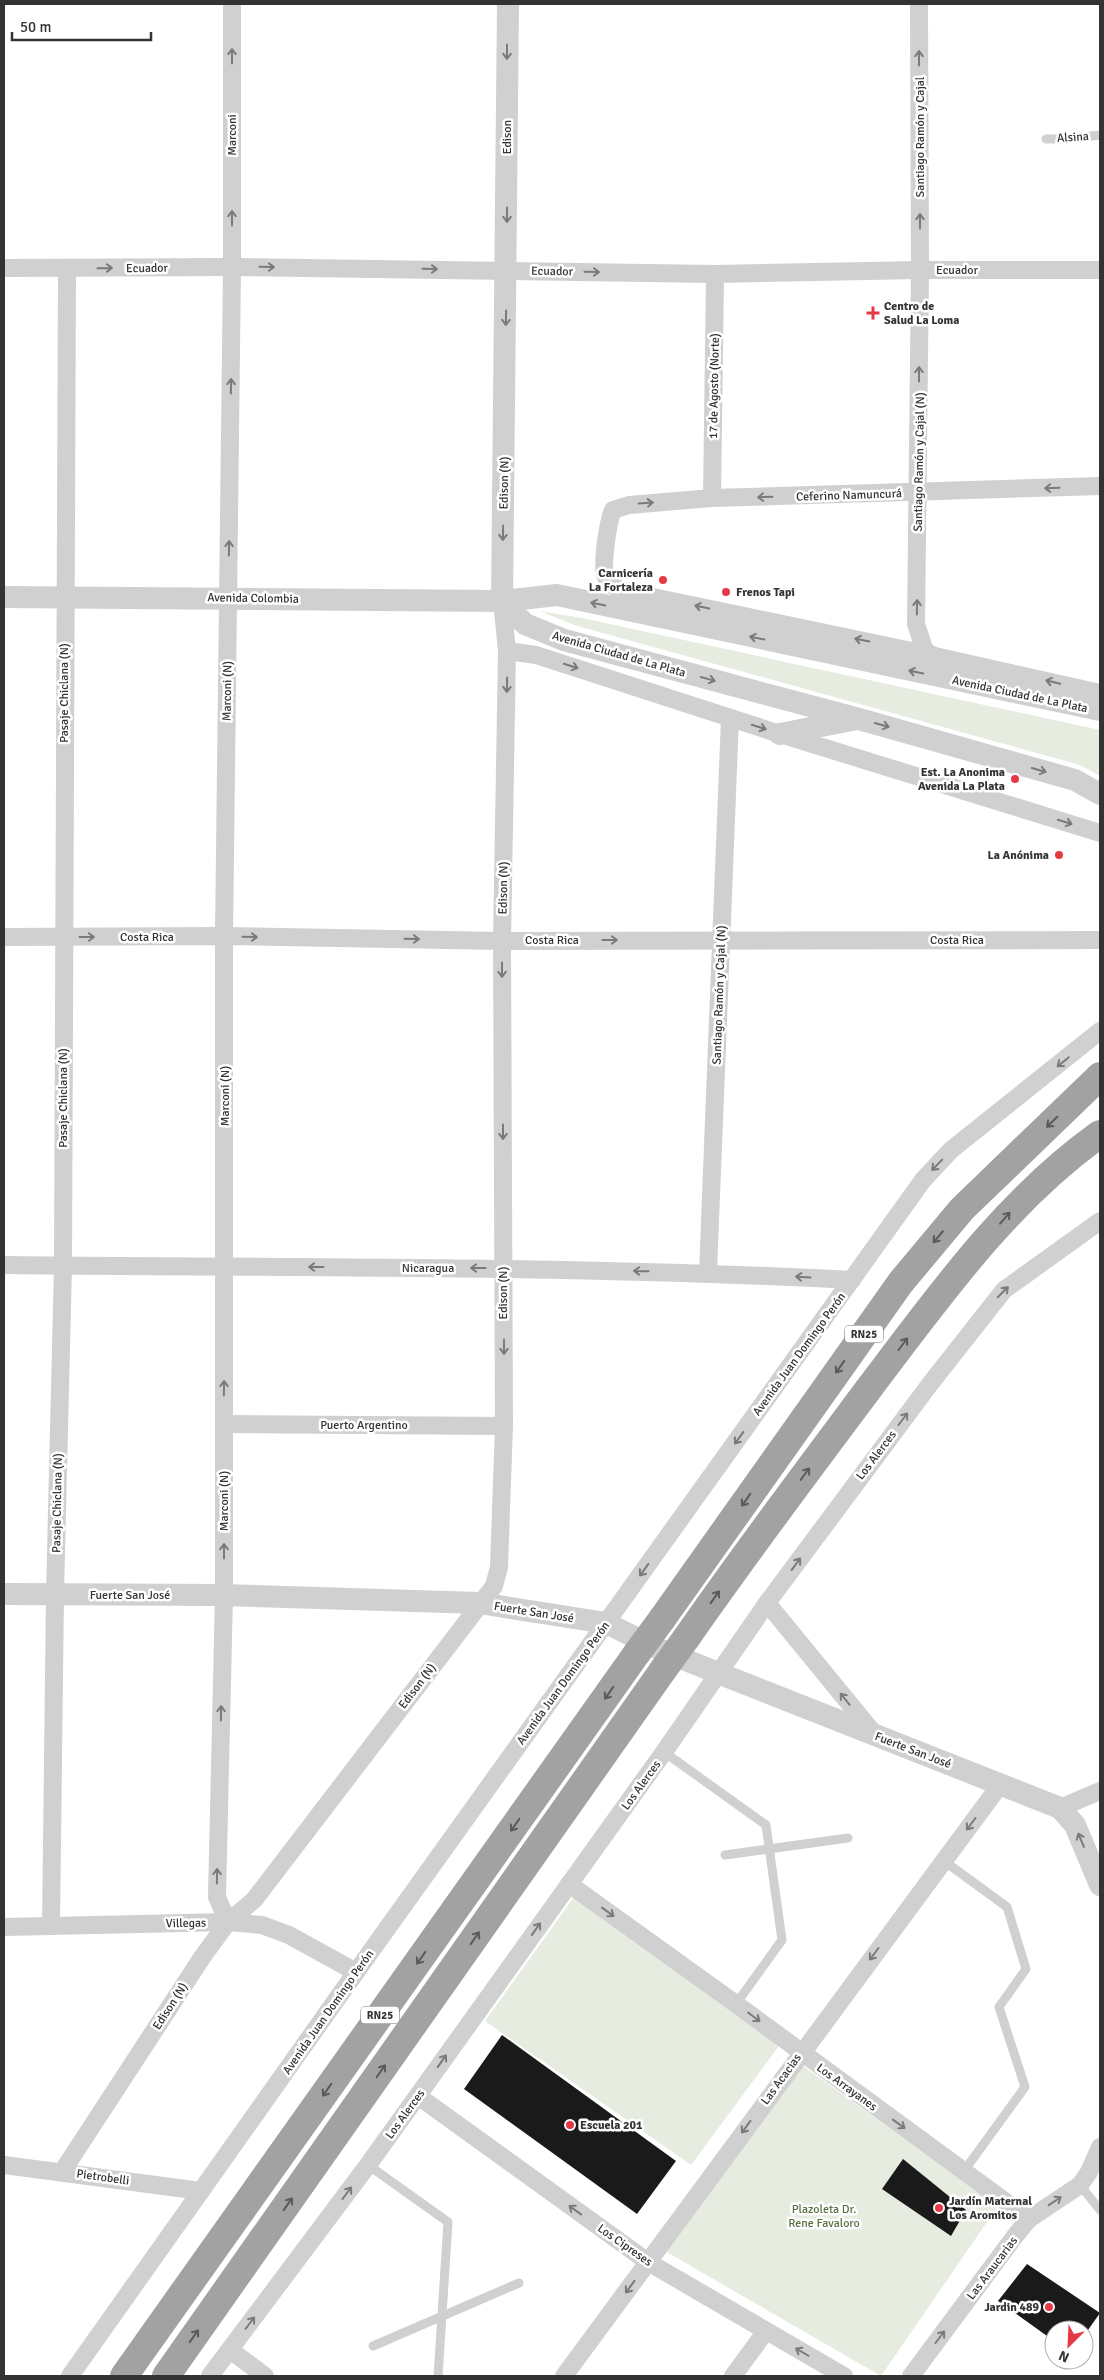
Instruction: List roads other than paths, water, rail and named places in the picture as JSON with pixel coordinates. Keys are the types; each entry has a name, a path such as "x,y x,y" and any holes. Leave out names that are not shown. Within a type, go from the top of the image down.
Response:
{"highway":[{"name":"RN25","path":"124,2376 901,1282 962,1209 1100,1076"},
{"name":"RN25","path":"166,2376 744,1555 950,1281 1014,1208 1081,1148 1100,1134"}],"street":[{"name":"Marconi","path":"232,4 232,267"},
{"name":"Edison","path":"506,270 508,4"},
{"name":"Santiago Ramón y Cajal","path":"919,4 920,270"},
{"name":"Ecuador","path":"4,268 232,267 715,274 920,270 1100,270"},
{"name":"Marconi (N)","path":"228,1922 217,1897 224,1595 226,1267 224,936 232,267"},
{"name":"Pasaje Chiclana (N)","path":"51,1926 55,1594 63,1266 67,269"},
{"name":"Edison (N)","path":"62,2172 203,1956 228,1922 254,1900 494,1586 499,1567 504,1426 502,940 507,651 502,601 506,270"},
{"name":"Santiago Ramón y Cajal (N)","path":"920,270 919,493 916,624 926,654"},
{"name":"17 de Agosto (Norte)","path":"712,498 715,274"},
{"name":"Ceferino Namuncurá","path":"612,586 605,576 607,524 613,510 628,505 712,498 1100,486"},
{"name":"Avenida Ciudad de La Plata","path":"612,586 624,591 926,654 1100,693"},
{"name":"Avenida Ciudad de La Plata","path":"502,601 557,595 1100,710"},
{"name":"Avenida Colombia","path":"4,597 228,597 502,601"},
{"name":"Avenida Ciudad de La Plata","path":"502,601 525,624 564,640 859,719 1075,780 1100,794"},
{"name":"Avenida Ciudad de La Plata","path":"507,651 536,655 780,734 1100,832"},
{"path":"926,654 985,686"},
{"name":"Santiago Ramón y Cajal (N)","path":"708,1272 730,718"},
{"path":"780,734 859,719"},
{"name":"Costa Rica","path":"4,937 224,936 502,940 1100,940"},
{"name":"Avenida Juan Domingo Perón","path":"70,2376 356,1972 923,1180 951,1150 1100,1031"},
{"name":"Los Alerces","path":"210,2376 368,2165 664,1752 767,1603 930,1384 1004,1290 1100,1222"},
{"name":"Nicaragua","path":"4,1265 503,1268 708,1272 852,1280"},
{"name":"Puerto Argentino","path":"224,1424 504,1426"},
{"name":"Fuerte San José","path":"4,1594 224,1595 480,1603 606,1623 661,1650 1060,1808 1075,1825 1100,1885"},
{"path":"767,1603 876,1736"},
{"name":"Las Acacias","path":"564,2376 1000,1784"},
{"path":"1060,1808 1100,1790"},
{"name":"Los Arrayanes","path":"569,1884 1029,2219"},
{"name":"Villegas","path":"4,1927 228,1922 262,1925 288,1935 356,1972"},
{"name":"Los Cipreses","path":"418,2096 648,2262 844,2376"},
{"name":"Las Araucarias","path":"911,2376 1029,2219 1080,2185 1089,2172 1100,2147"},
{"name":"Pietrobelli","path":"4,2165 201,2191"},
{"path":"733,2376 766,2331"},
{"path":"230,2350 264,2376"}],"lane":[{"name":"Alsina","path":"1046,139 1067,139 1100,135"},
{"path":"664,1752 766,1825 782,1940 736,2004"},
{"path":"725,1855 848,1838"},
{"path":"944,1861 1007,1907 1026,1969 999,2007 1025,2087 964,2171"},
{"path":"368,2165 448,2222 438,2376"},
{"path":"1080,2185 1100,2210"},
{"path":"373,2346 519,2283"}],"place":[{"name":"Centro de Salud La Loma","path":"873,313"},
{"name":"Carnicería La Fortaleza","path":"663,580"},
{"name":"Frenos Tapi","path":"726,592"},
{"name":"Est. La Anonima Avenida La Plata","path":"1015,779"},
{"name":"La Anónima","path":"1059,855"},
{"name":"Escuela 201","path":"570,2125"},
{"name":"Jardín Maternal Los Aromitos","path":"939,2208"},
{"name":"Jardin 489","path":"1049,2307"}],"park label":[{"name":"Plazoleta Dr. Rene Favaloro","path":"824,2216"}]}
